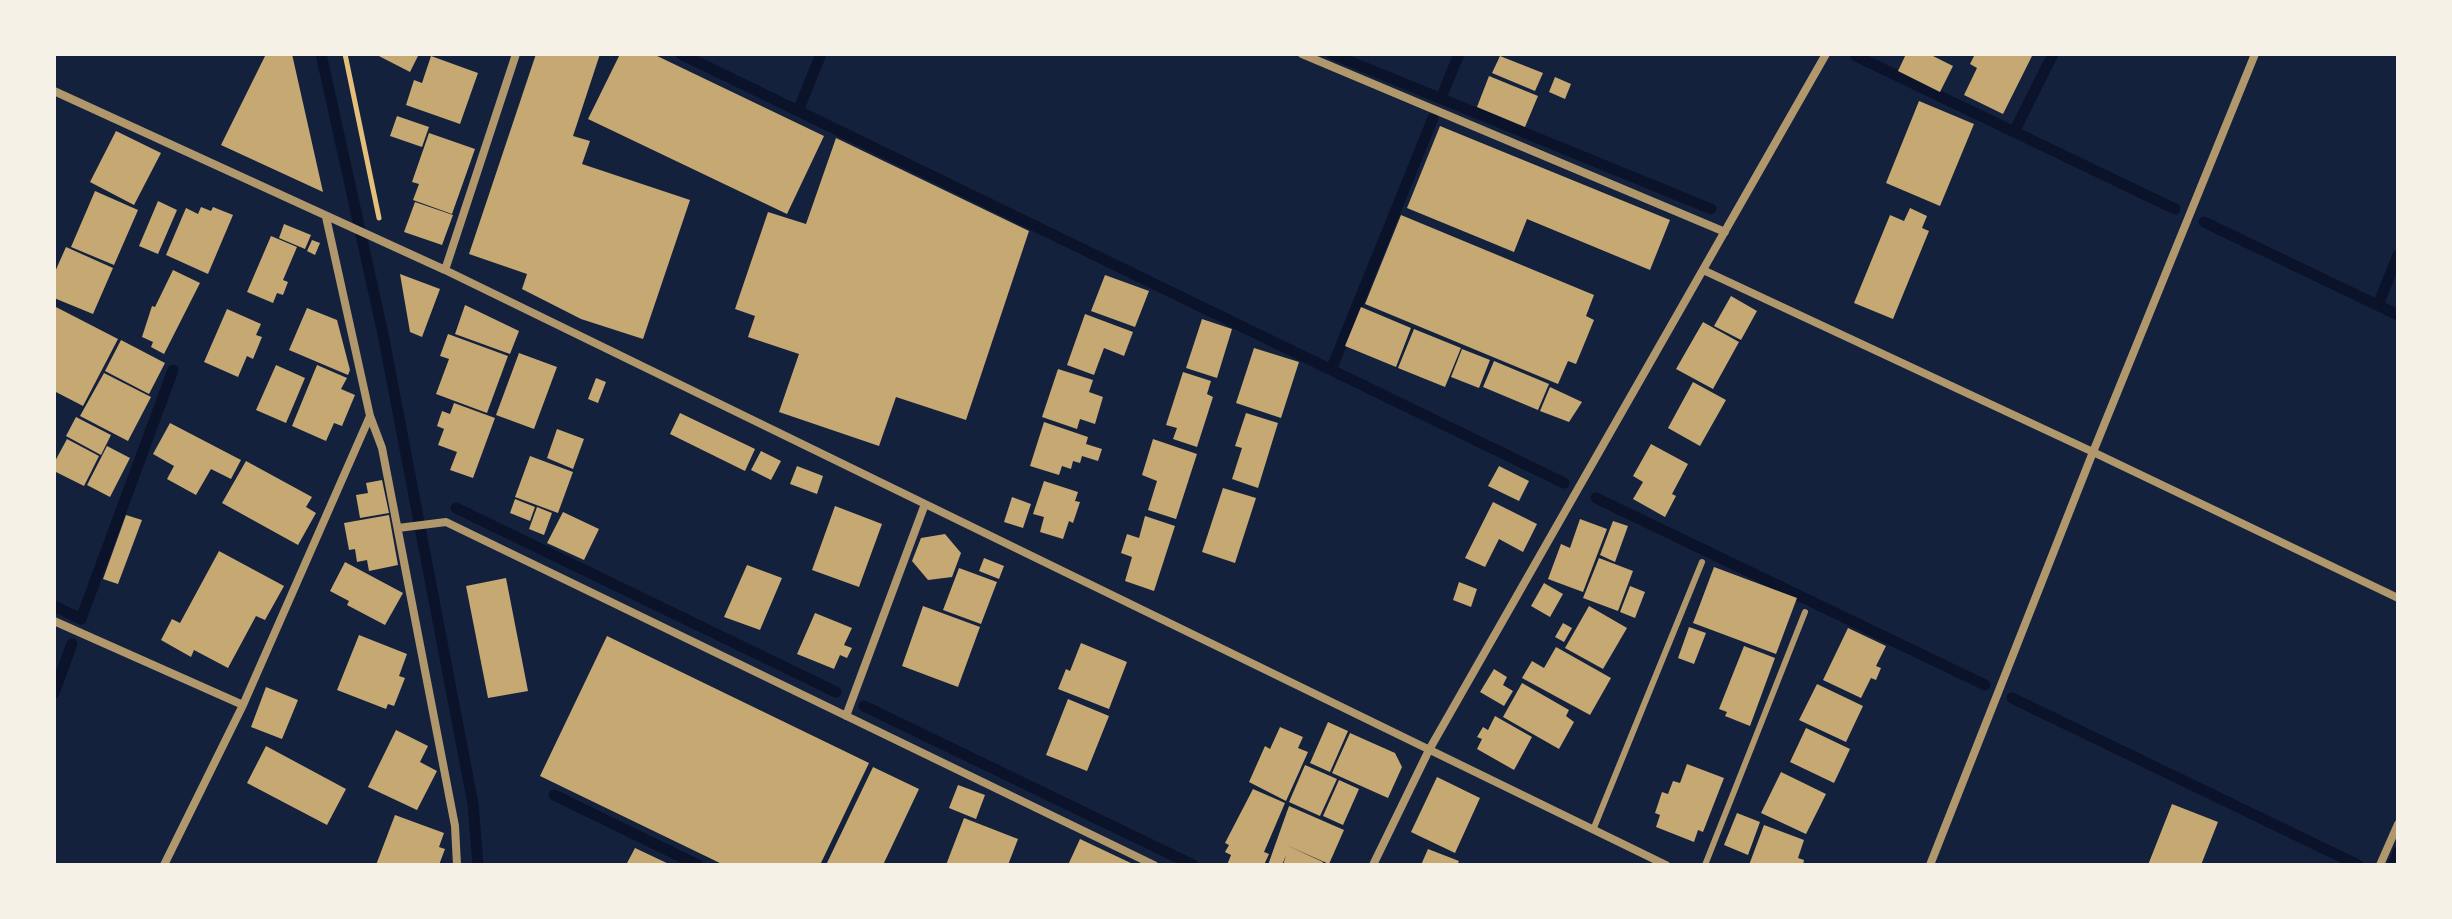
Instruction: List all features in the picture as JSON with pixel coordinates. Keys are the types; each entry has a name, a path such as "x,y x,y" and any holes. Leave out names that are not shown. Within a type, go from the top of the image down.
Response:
{"street":[{"path":"445,270 516,54"},
{"path":"1302,54 1725,232"},
{"path":"1373,865 1429,750 1826,54"},
{"path":"1930,865 2255,54"},
{"path":"54,91 445,270 1666,865"},
{"path":"326,217 370,416 382,448 402,528 455,826 457,865"},
{"path":"1703,270 2398,598"},
{"path":"164,865 243,705 370,416"},
{"path":"846,716 925,504"},
{"path":"402,528 441,522 1154,865"},
{"path":"54,621 243,705"},
{"path":"2380,865 2398,824"}],"lane":[{"path":"1593,830 1702,562"},
{"path":"1705,865 1805,612"}],"path":[{"path":"345,54 382,242"}],"building":[{"path":"266,54 292,54 323,192 221,145"},
{"path":"375,54 419,54 410,72"},
{"path":"536,54 600,54 573,136 590,141 582,164 690,200 643,339 581,319 522,289 527,274 469,254"},
{"path":"620,54 653,54 824,136 787,214 588,119"},
{"path":"1906,54 1929,54 1953,66 1940,92 1898,71"},
{"path":"1975,54 2033,54 2003,114 1964,95 1977,68 1970,64"},
{"path":"431,56 478,73 460,124 406,105 414,80 422,83"},
{"path":"1500,56 1543,73 1535,91 1492,73"},
{"path":"1489,76 1538,96 1525,127 1477,107"},
{"path":"1555,77 1571,84 1565,99 1549,92"},
{"path":"1919,101 1974,124 1940,206 1886,183"},
{"path":"397,116 429,127 422,147 390,136"},
{"path":"1440,126 1670,220 1650,270 1527,219 1514,252 1407,208"},
{"path":"116,131 161,153 134,205 90,182"},
{"path":"429,133 475,149 452,214 413,200 419,184 412,182"},
{"path":"836,138 1029,231 966,420 896,397 879,446 779,412 799,354 748,337 755,316 735,309 768,212 806,224"},
{"path":"95,191 138,210 114,265 71,247"},
{"path":"158,201 177,210 158,254 139,246"},
{"path":"415,202 453,215 442,245 404,232"},
{"path":"201,207 211,211 213,207 233,215 208,274 166,255 186,208 198,214"},
{"path":"1910,208 1927,216 1922,228 1929,231 1893,319 1854,303 1890,215 1904,221"},
{"path":"1401,215 1594,295 1586,316 1594,320 1576,364 1568,361 1558,384 1365,304"},
{"path":"284,224 311,235 305,249 279,238"},
{"path":"271,236 297,247 283,280 288,282 283,295 277,293 273,303 247,292"},
{"path":"312,240 320,243 315,255 307,251"},
{"path":"66,247 113,268 93,314 54,298 54,274"},
{"path":"173,270 200,283 164,354 151,347 153,342 142,337 152,306 155,307"},
{"path":"400,274 440,289 422,337 410,332"},
{"path":"1105,275 1149,291 1135,327 1091,311"},
{"path":"1731,296 1757,311 1741,340 1714,326"},
{"path":"465,305 519,331 510,354 455,334"},
{"path":"54,306 118,339 83,406 54,391"},
{"path":"1361,307 1411,328 1396,367 1345,346"},
{"path":"307,308 337,320 350,370 348,375 289,350"},
{"path":"227,309 261,324 256,335 262,337 253,359 247,356 238,377 204,362"},
{"path":"1085,314 1133,332 1124,356 1104,348 1094,375 1067,365"},
{"path":"1202,319 1232,329 1217,378 1186,368"},
{"path":"1703,322 1739,342 1713,389 1676,369"},
{"path":"1414,329 1461,348 1445,387 1398,368"},
{"path":"448,334 508,356 487,413 436,394 449,359 440,356"},
{"path":"121,340 165,363 149,394 105,371"},
{"path":"1254,348 1299,362 1281,418 1236,403"},
{"path":"1462,349 1490,360 1479,388 1451,377"},
{"path":"519,353 557,367 534,429 496,415"},
{"path":"1494,361 1549,384 1538,410 1483,387"},
{"path":"276,365 305,378 286,423 256,410"},
{"path":"317,365 347,378 341,389 355,395 342,426 334,423 326,441 292,426"},
{"path":"1058,369 1093,380 1089,392 1103,397 1095,424 1080,419 1077,429 1042,417"},
{"path":"1183,372 1211,381 1207,394 1213,397 1197,447 1173,439 1177,428 1166,425"},
{"path":"104,373 151,397 128,441 80,416"},
{"path":"596,378 606,382 598,403 588,399"},
{"path":"1693,382 1726,400 1700,446 1668,428"},
{"path":"1550,387 1582,402 1569,422 1540,411"},
{"path":"454,403 495,418 473,478 450,470 457,452 438,445 444,429 437,426 442,411 450,414"},
{"path":"680,413 755,449 745,471 670,434"},
{"path":"1246,413 1278,423 1258,488 1232,479 1242,448 1235,446"},
{"path":"76,417 111,435 101,455 66,436"},
{"path":"1044,422 1088,437 1086,444 1102,449 1098,461 1082,456 1080,463 1073,461 1071,469 1062,466 1059,475 1030,466"},
{"path":"170,423 241,460 231,479 211,469 196,495 167,479 174,466 153,454"},
{"path":"557,429 584,439 573,469 547,458"},
{"path":"67,439 99,456 84,486 54,471 54,463"},
{"path":"1153,439 1197,454 1176,519 1148,510 1157,481 1142,475"},
{"path":"1651,444 1688,464 1672,494 1676,496 1665,517 1633,499 1643,482 1633,476"},
{"path":"107,446 130,458 110,497 87,485"},
{"path":"761,451 781,461 771,480 751,470"},
{"path":"530,456 573,472 558,513 515,497"},
{"path":"246,461 312,497 306,507 316,513 298,545 222,503"},
{"path":"797,466 823,476 817,494 790,484"},
{"path":"1499,466 1529,481 1519,501 1488,486"},
{"path":"382,480 389,513 360,518 356,495 368,493 366,483"},
{"path":"1044,481 1078,492 1075,501 1080,502 1073,523 1069,521 1063,539 1040,532 1044,517 1033,514"},
{"path":"1223,488 1256,498 1235,563 1202,552"},
{"path":"1012,497 1031,504 1023,528 1004,522"},
{"path":"515,499 535,507 530,521 510,513"},
{"path":"1493,502 1537,524 1523,552 1499,539 1485,567 1465,558"},
{"path":"835,506 882,524 859,587 812,570"},
{"path":"537,507 552,513 544,535 529,529"},
{"path":"563,512 599,529 584,560 547,543"},
{"path":"126,515 142,520 118,584 103,579"},
{"path":"389,515 398,565 369,571 367,560 357,562 355,549 349,550 344,523"},
{"path":"1145,516 1175,526 1154,591 1125,581 1132,557 1121,553 1127,534 1139,538"},
{"path":"1580,519 1607,529 1583,592 1548,579 1561,544 1570,548"},
{"path":"1613,521 1628,526 1615,562 1600,555"},
{"path":"945,534 961,553 952,577 928,580 912,561 921,538"},
{"path":"219,551 284,586 265,620 256,616 228,668 194,650 191,657 161,640 172,619 180,623"},
{"path":"984,558 1004,566 999,579 979,571"},
{"path":"1599,558 1633,571 1618,611 1583,598"},
{"path":"345,562 403,593 385,625 347,605 349,601 330,591"},
{"path":"747,565 782,578 760,630 724,617"},
{"path":"1714,567 1797,598 1776,654 1693,623"},
{"path":"959,568 997,582 981,624 943,610"},
{"path":"506,578 528,691 488,698 466,586"},
{"path":"1459,582 1477,589 1471,607 1453,600"},
{"path":"1544,583 1563,594 1550,617 1531,606"},
{"path":"1630,586 1645,592 1635,618 1620,612"},
{"path":"923,606 980,627 958,687 902,666"},
{"path":"1589,606 1627,628 1603,669 1565,648"},
{"path":"815,613 852,628 844,645 852,648 847,658 840,655 834,669 797,654"},
{"path":"1563,623 1572,628 1564,642 1555,637"},
{"path":"1689,627 1706,633 1694,664 1678,658"},
{"path":"1848,628 1886,646 1876,666 1881,668 1876,680 1871,678 1861,698 1823,680"},
{"path":"359,635 407,654 399,676 405,678 394,706 388,704 386,709 337,690"},
{"path":"607,636 869,763 820,865 724,865 540,776"},
{"path":"1081,643 1127,662 1109,709 1058,689 1066,669 1070,671"},
{"path":"1744,646 1775,658 1750,726 1725,716 1727,712 1719,709"},
{"path":"1556,647 1611,678 1590,715 1522,678 1532,661 1544,668"},
{"path":"1494,669 1507,677 1503,685 1513,691 1504,706 1480,692"},
{"path":"1522,683 1569,710 1566,716 1574,722 1559,749 1503,717"},
{"path":"1817,684 1863,706 1846,742 1799,720"},
{"path":"266,687 298,700 282,739 251,727"},
{"path":"1068,699 1109,716 1087,771 1046,755"},
{"path":"1495,716 1532,737 1514,770 1477,749 1482,739 1477,737 1483,727 1488,730"},
{"path":"1328,722 1348,731 1330,772 1310,763"},
{"path":"1280,727 1303,737 1298,748 1308,752 1286,801 1249,782 1265,746 1270,749"},
{"path":"1806,728 1850,749 1834,783 1790,762"},
{"path":"396,730 428,746 420,762 437,771 417,810 368,787"},
{"path":"1350,733 1395,753 1402,767 1388,798 1332,773"},
{"path":"266,746 346,789 327,825 247,783"},
{"path":"1687,764 1724,778 1703,832 1698,830 1694,842 1656,827 1660,815 1655,813 1662,792 1668,794 1673,781 1680,783"},
{"path":"1305,765 1337,779 1320,816 1289,802"},
{"path":"873,767 919,789 883,865 826,865"},
{"path":"1781,772 1826,794 1806,834 1761,813"},
{"path":"1437,777 1480,798 1455,853 1411,832"},
{"path":"1339,780 1359,789 1343,825 1323,816"},
{"path":"958,785 985,795 976,819 949,808"},
{"path":"1253,789 1285,803 1264,852 1269,854 1264,865 1227,865 1231,855 1225,852 1229,845 1225,843"},
{"path":"2172,804 2218,822 2201,865 2148,865"},
{"path":"1289,806 1344,830 1329,864 1286,845 1323,862 1322,865 1283,865 1286,855 1282,865 1268,865"},
{"path":"1737,813 1760,822 1748,855 1724,845"},
{"path":"395,815 444,833 439,847 445,849 439,865 376,865"},
{"path":"964,818 1018,839 1008,865 946,865"},
{"path":"1764,825 1804,840 1798,858 1804,860 1803,865 1749,865"},
{"path":"1080,839 1135,865 1068,865"},
{"path":"635,848 671,865 626,865"},
{"path":"1428,849 1459,861 1457,865 1421,865"}],"waterway":[{"path":"321,54 383,334 473,804 478,865"},
{"path":"681,54 1564,483"},
{"path":"798,111 821,54"},
{"path":"1332,54 1711,209"},
{"path":"1441,98 1459,54"},
{"path":"2014,132 2053,54"},
{"path":"1856,56 2175,209"},
{"path":"1331,370 1433,118"},
{"path":"2204,222 2398,315"},
{"path":"2378,305 2398,255"},
{"path":"54,606 81,619 173,370"},
{"path":"1596,498 1985,685"},
{"path":"456,508 836,692"},
{"path":"54,693 72,644"},
{"path":"2012,698 2358,865"},
{"path":"864,706 1193,865"},
{"path":"554,795 698,865"},
{"path":"2393,865 2398,852"}]}
